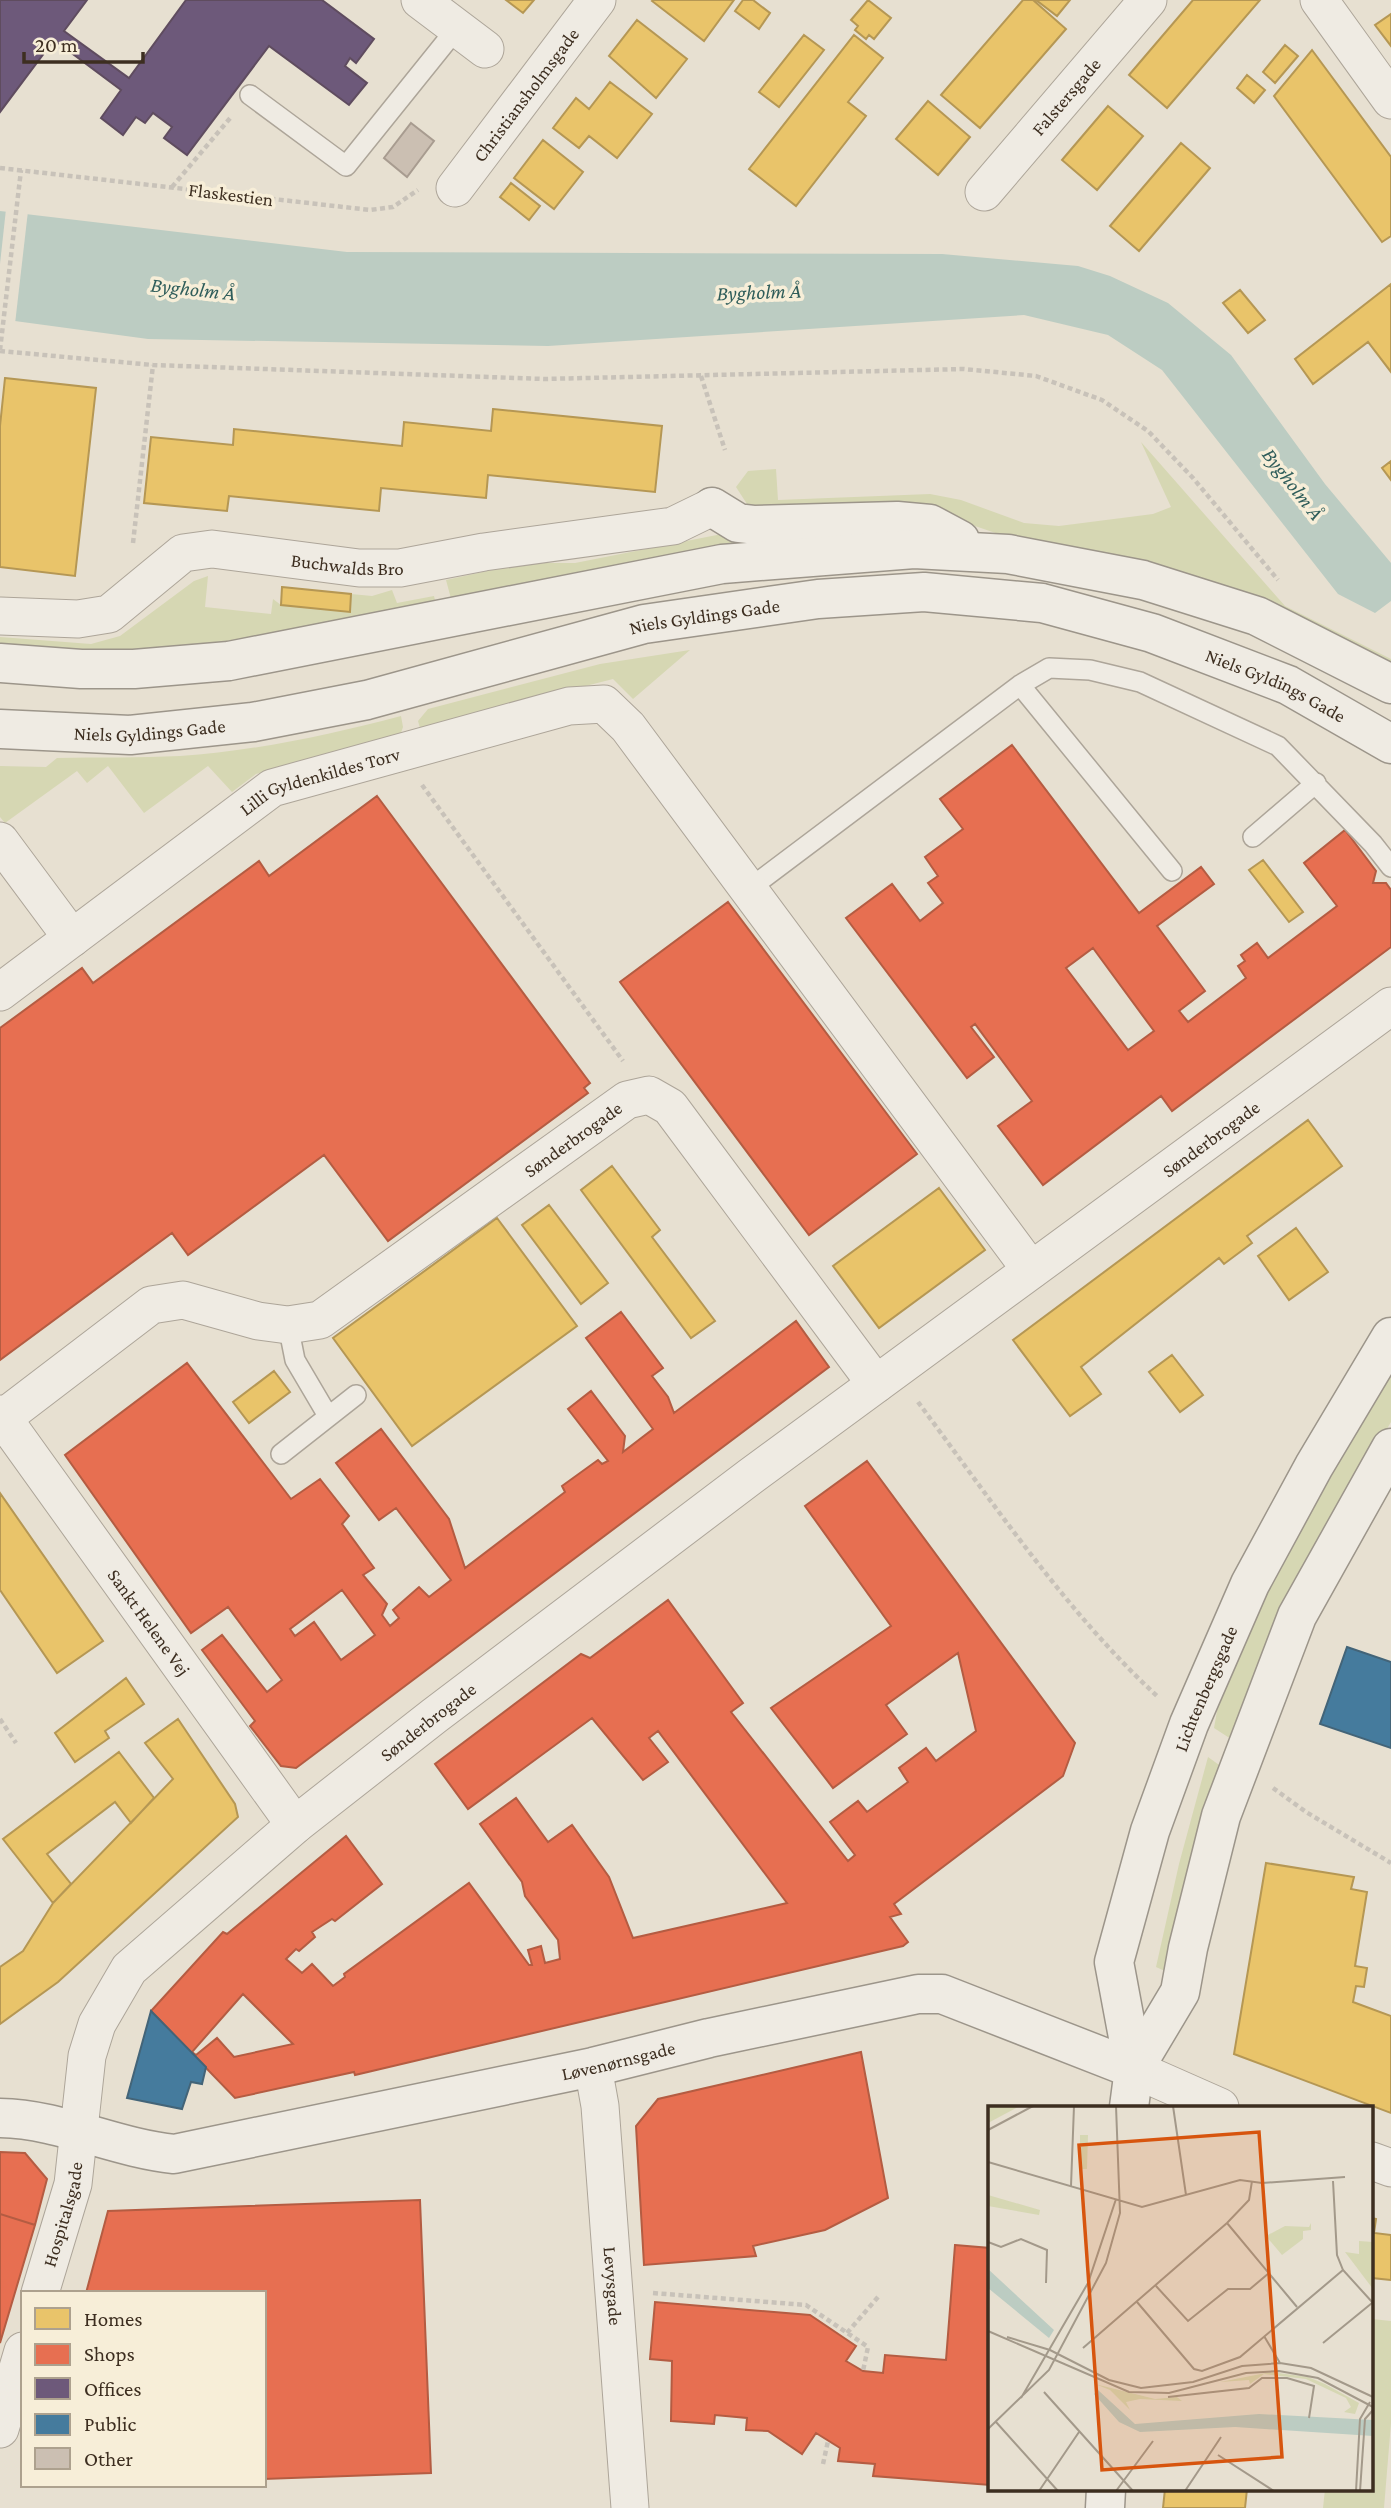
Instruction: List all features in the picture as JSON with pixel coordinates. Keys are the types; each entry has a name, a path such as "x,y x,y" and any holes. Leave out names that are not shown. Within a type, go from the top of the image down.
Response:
{"street":[{"path":"419,0 471,39"},
{"name":"Christiansholmsgade","path":"455,188 597,0"},
{"name":"Falstersgade","path":"984,192 1148,0"},
{"path":"1319,0 1391,100"},
{"path":"712,507 738,523 755,525 897,521 930,524 958,537 970,552"},
{"name":"Buchwalds Bro","path":"0,616 78,619 109,614 183,553 212,549 359,568 400,568 673,526 712,507"},
{"path":"0,663 81,669 134,669 229,661 722,564 901,550 1008,554 1143,580 1257,616 1391,684"},
{"name":"Niels Gyldings Gade","path":"0,729 130,736 253,722 367,700 643,624 818,599 925,592 1042,603 1152,633 1288,685 1391,744"},
{"path":"0,688 138,688 173,684 204,675 229,661"},
{"name":"Lilli Gyldenkildes Torv","path":"0,992 272,788 414,751 569,706 604,704 628,727 748,889"},
{"path":"0,841 72,939"},
{"path":"748,889 1031,1270"},
{"name":"Sønderbrogade","path":"81,2133 87,2056 97,2024 113,1992 129,1969 295,1825 445,1708 885,1377 1391,1006"},
{"path":"649,1095 670,1107 885,1377"},
{"name":"Sønderbrogade","path":"273,1323 320,1320 627,1100 649,1095"},
{"name":"Sankt Helene Vej","path":"273,1323 183,1300 150,1305 2,1416 295,1825"},
{"name":"Lichtenbergsgade","path":"1129,2106 1135,2069 1114,1962 1150,1831 1189,1724 1250,1584 1314,1466 1391,1337"},
{"name":"Lichtenbergsgade","path":"1135,2069 1180,1992 1188,1948 1221,1816 1297,1616 1391,1448"},
{"name":"Løvenørnsgade","path":"0,2118 81,2133 144,2151 174,2154 593,2067 709,2038 918,1994 943,1994 1135,2069 1218,2106"},
{"name":"Levysgade","path":"593,2067 600,2106 630,2508"},
{"name":"Hospitalsgade","path":"41,2291 73,2184 81,2133"},
{"path":"1374,2162 1391,2168"},
{"path":"0,2429 21,2358"},
{"path":"1105,2508 1106,2490"}],"lane":[{"path":"250,95 346,166 471,39"},
{"path":"748,889 1020,685 1049,668 1090,670 1140,682 1278,746 1391,867"},
{"path":"1020,685 1172,871"},
{"path":"1253,836 1315,783"},
{"path":"273,1323 328,1416"},
{"path":"281,1454 356,1395"}],"path":[{"path":"172,187 250,95"},
{"name":"Flaskestien","path":"0,168 370,211 393,207 427,184 455,188"},
{"path":"22,170 0,350 153,365 544,379 964,369 1036,376 1102,400 1148,431 1193,478 1279,581"},
{"path":"127,600 153,365"},
{"path":"701,376 725,450"},
{"path":"414,751 422,784 649,1095"},
{"path":"885,1377 1063,1592 1146,1685 1189,1724"},
{"path":"0,1719 16,1743"},
{"path":"1241,1765 1306,1812 1391,1863"},
{"path":"613,2290 806,2305 868,2347 863,2371"},
{"path":"847,2333 878,2297"},
{"path":"823,2464 828,2441"}],"green space":[{"path":"1141,442 1285,606 1391,659 1391,669 946,516 775,515 747,504 736,487 748,471 776,469 778,500 930,494 961,500 1024,523 1059,526 1153,514 1171,507"},
{"path":"727,533 745,543 453,606 446,580 524,563 575,563"},
{"path":"208,576 205,607 271,614 273,599 281,605 349,612 351,594 372,596 392,590 397,603 434,596 437,609 227,651 0,652 0,637 91,644 120,636 194,581"},
{"path":"690,650 633,699 613,679 420,728 418,721 428,709 600,664"},
{"path":"401,716 401,733 256,774 232,792 208,766 144,813 108,766 87,783 77,771 5,823 0,817 0,766 46,767 57,758 180,756 236,750 319,736"},
{"path":"1391,1366 1391,1422 1333,1520 1231,1739 1214,1728 1222,1683 1237,1644"},
{"path":"1208,1757 1222,1767 1167,1972 1156,1967 1179,1864"},
{"path":"1374,2319 1391,2321 1391,2423 1384,2508 1323,2508 1325,2490 1374,2490"}],"water":[{"name":"Bygholm Å","path":"0,211 347,252 942,254 1078,266 1110,276 1168,303 1231,355 1325,484 1391,563 1391,601 1375,613 1338,594 1162,370 1108,335 1024,315 548,346 148,339 0,319"}],"pier":[{"path":"6,209 28,211 15,324 0,322 0,264"}],"building: Homes":[{"path":"506,0 534,0 523,13"},
{"path":"653,0 734,0 704,41 652,1"},
{"path":"743,0 753,0 770,13 759,29 735,11"},
{"path":"868,0 891,18 874,39 869,35 866,39 855,30 858,26 851,20"},
{"path":"1023,0 1033,0 1066,29 980,128 941,95"},
{"path":"1036,0 1070,0 1057,16"},
{"path":"1193,0 1260,0 1167,108 1129,75"},
{"path":"1391,14 1391,46 1375,25"},
{"path":"637,20 687,59 656,98 609,56"},
{"path":"804,35 824,50 779,107 759,92"},
{"path":"854,35 883,58 848,102 866,116 796,206 749,169"},
{"path":"1285,45 1298,56 1275,83 1263,72"},
{"path":"1312,50 1391,157 1391,236 1382,242 1274,96"},
{"path":"1247,75 1265,90 1254,103 1237,88"},
{"path":"610,82 652,114 617,158 589,136 579,148 553,128 576,98 589,109"},
{"path":"928,101 970,137 938,175 896,139"},
{"path":"1108,106 1143,136 1097,190 1062,160"},
{"path":"543,140 583,172 554,209 514,178"},
{"path":"1181,143 1210,168 1139,251 1110,226"},
{"path":"511,183 540,206 529,220 500,197"},
{"path":"1391,284 1391,372 1368,342 1313,384 1295,359"},
{"path":"1240,290 1265,320 1248,333 1223,303"},
{"path":"5,378 96,388 75,576 0,567 0,426"},
{"path":"493,409 662,426 655,492 488,475 486,498 381,488 379,511 229,496 227,511 144,503 151,437 233,445 234,429 402,446 404,422 491,431"},
{"path":"1391,461 1391,480 1382,468"},
{"path":"282,587 351,594 350,612 281,605"},
{"path":"1263,860 1303,912 1289,922 1249,870"},
{"path":"1308,1120 1342,1166 1247,1236 1252,1243 1224,1264 1219,1258 1081,1367 1101,1394 1070,1416 1013,1340"},
{"path":"612,1166 660,1230 652,1237 715,1321 691,1338 581,1190"},
{"path":"939,1188 985,1250 879,1328 833,1266"},
{"path":"549,1205 608,1283 581,1304 522,1225"},
{"path":"497,1218 577,1326 412,1446 333,1338"},
{"path":"1296,1228 1328,1272 1289,1300 1258,1256"},
{"path":"1172,1355 1203,1395 1180,1412 1149,1372"},
{"path":"274,1371 290,1392 249,1423 233,1402"},
{"path":"0,1493 103,1641 57,1673 0,1590"},
{"path":"126,1678 144,1704 105,1731 109,1738 75,1762 55,1733"},
{"path":"178,1719 235,1804 238,1817 58,1982 0,2024 0,1967 23,1951 53,1903 173,1779 145,1743"},
{"path":"119,1752 154,1798 131,1823 115,1802 47,1854 71,1884 53,1903 3,1839"},
{"path":"1266,1863 1354,1877 1351,1889 1367,1892 1355,1966 1367,1968 1364,1987 1356,1986 1353,2002 1391,2016 1391,2113 1234,2054"},
{"path":"1374,2233 1391,2235 1391,2280 1374,2278"},
{"path":"1165,2490 1247,2490 1245,2508 1163,2508"}],"building: Shops":[{"path":"1012,745 1139,913 1201,867 1214,884 1157,926 1205,991 1179,1011 1188,1022 1246,978 1238,966 1245,961 1241,955 1257,943 1268,958 1337,906 1304,863 1345,830 1376,871 1373,883 1386,883 1391,890 1391,947 1172,1111 1161,1096 1043,1185 998,1126 1032,1101 975,1024 971,1027 994,1057 967,1078 846,918 892,884 920,921 943,903 928,883 938,876 925,857 963,829 940,799","holes":["1093,948 1154,1031 1128,1050 1066,968"]},
{"path":"377,796 590,1083 584,1088 588,1093 388,1241 324,1155 188,1255 172,1233 0,1360 0,1028 82,968 93,983 259,861 269,876"},
{"path":"728,902 917,1154 809,1235 620,982"},
{"path":"621,1312 663,1368 652,1376 668,1397 674,1413 796,1321 829,1367 296,1768 281,1766 250,1726 255,1721 202,1650 222,1635 267,1692 282,1680 228,1607 191,1633 65,1455 187,1363 291,1499 320,1479 349,1516 342,1524 374,1568 363,1575 387,1604 382,1615 390,1626 399,1618 393,1610 419,1587 429,1597 451,1580 396,1508 379,1520 336,1463 381,1429 449,1519 465,1568 565,1492 562,1486 598,1460 602,1464 608,1461 568,1409 591,1391 625,1436 623,1452 653,1429 586,1338","holes":["342,1590 375,1635 341,1660 314,1622 295,1636 290,1629"]},
{"path":"867,1461 1075,1743 1063,1776 894,1904 901,1914 890,1917 908,1942 903,1946 355,2075 354,2072 235,2098 151,2011 223,1932 227,1934 346,1836 382,1884 335,1921 332,1919 312,1932 315,1937 286,1959 302,1973 312,1964 333,1986 345,1977 344,1974 469,1883 529,1965 532,1965 528,1950 541,1946 545,1963 560,1959 558,1940 525,1896 522,1882 480,1824 516,1798 548,1842 572,1825 609,1877 633,1938 787,1903 658,1731 649,1738 668,1762 643,1780 592,1718 468,1809 435,1764 581,1654 590,1658 668,1600 743,1703 731,1712 848,1861 855,1855 830,1822 858,1801 867,1812 908,1782 899,1768 926,1748 936,1761 976,1731 958,1653 886,1705 907,1734 833,1788 771,1708 891,1626 805,1506","holes":["243,1994 293,2044 234,2057 217,2038 196,2055 192,2052"]},
{"path":"861,2052 888,2198 825,2230 753,2246 756,2256 644,2265 636,2126 658,2099"},
{"path":"0,2152 25,2153 47,2179 35,2225 0,2214"},
{"path":"420,2200 431,2473 266,2479 266,2291 87,2291 108,2211"},
{"path":"0,2214 35,2225 0,2343"},
{"path":"955,2245 988,2248 988,2485 873,2476 875,2464 838,2461 840,2448 816,2433 802,2454 768,2431 746,2430 747,2418 715,2415 714,2424 671,2421 672,2361 650,2359 655,2302 810,2315 856,2346 846,2361 863,2371 883,2373 885,2355 946,2360"}],"building: Offices":[{"path":"0,0 87,0 64,31 129,78 186,0 322,0 374,39 356,63 350,58 345,66 367,83 349,105 269,46 187,155 164,138 172,127 153,113 145,123 136,117 123,135 101,118 121,90 54,40 0,112"}],"building: Public":[{"path":"1347,1647 1391,1662 1391,1748 1320,1724"},
{"path":"151,2011 206,2067 202,2084 191,2082 182,2109 127,2098"}],"building: Other":[{"path":"411,123 434,141 407,177 384,158"}]}
